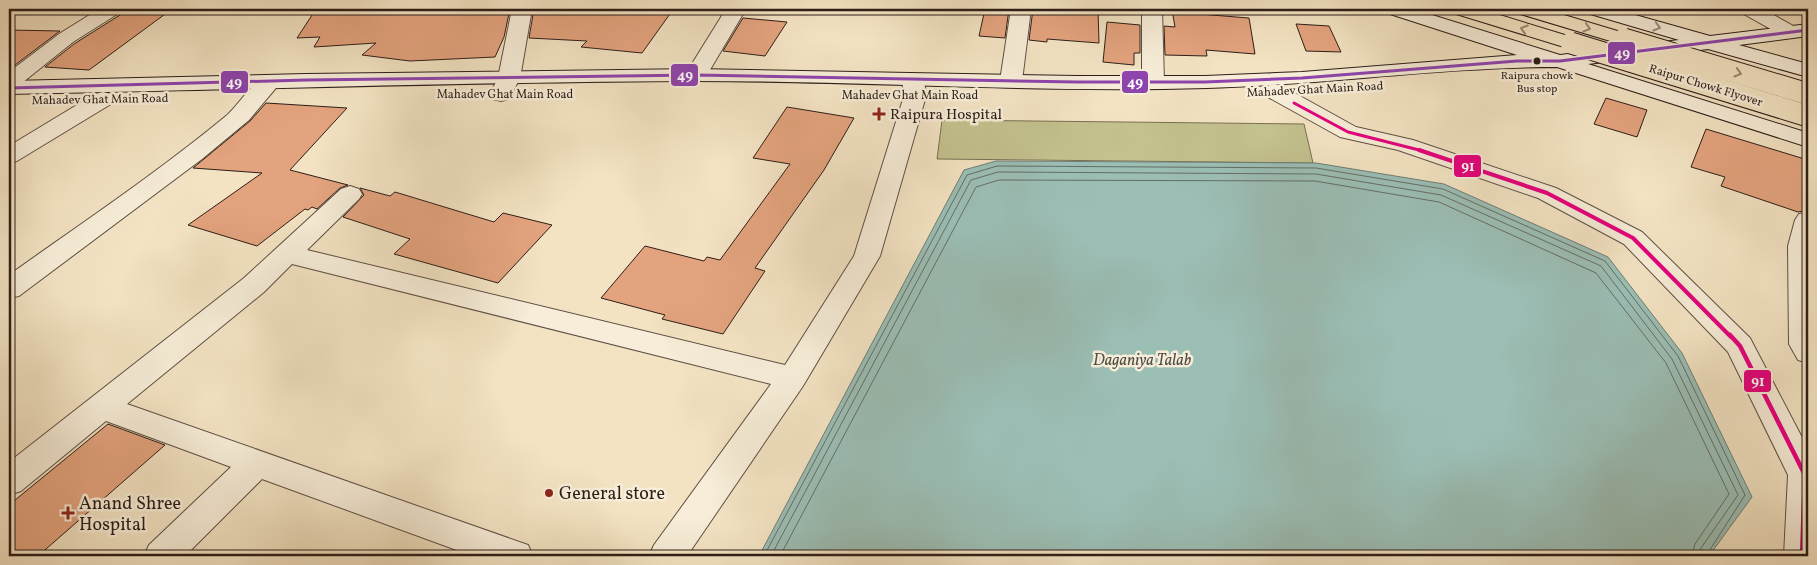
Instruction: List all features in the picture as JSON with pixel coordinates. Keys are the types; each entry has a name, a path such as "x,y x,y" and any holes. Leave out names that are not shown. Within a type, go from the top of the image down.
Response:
{"highway":[{"name":"Raipur Chowk Flyover","path":"1460,9 1808,116"},
{"name":"Raipur Chowk Flyover","path":"1524,9 1808,94"}],"street":[{"path":"9,82 66,38 112,9"},
{"path":"522,9 505,86 696,76 914,88 1011,81 1153,82 1302,78 1517,61 1560,61 1799,31"},
{"path":"696,76 736,9"},
{"path":"1011,81 1021,9"},
{"path":"1152,9 1153,82"},
{"path":"1394,9 1808,140"},
{"path":"1594,9 1808,71"},
{"path":"1749,9 1799,31"},
{"name":"Mahadev Ghat Main Road","path":"9,101 103,99 264,88 505,86 914,88 1218,94 1595,72 1808,45"},
{"path":"9,88 264,88"},
{"path":"9,289 194,154 241,115 264,88"},
{"path":"667,556 792,378 867,256 914,88"},
{"path":"1274,91 1348,132 1405,145 1548,193 1633,238 1740,346 1805,475 1802,556"},
{"path":"9,156 103,99"},
{"path":"9,481 254,285 350,194"},
{"path":"1808,220 1801,246 1804,344 1808,352"},
{"path":"286,254 792,378"},
{"path":"102,407 258,462 502,554"},
{"path":"162,556 258,462"}],"shaded area":[{"path":"942,120 1304,124 1313,163 937,159"}],"water":[{"name":"Daganiya Talab","path":"996,161 1316,163 1444,184 1608,257 1682,353 1752,497 1709,556 759,556 964,170"}],"building":[{"path":"124,9 172,9 89,70 45,67 74,44 120,15"},
{"path":"316,9 510,9 504,37 495,57 410,61 362,55 376,43 314,47 320,37 297,38"},
{"path":"534,9 645,9 672,11 642,53 581,47 587,41 529,38"},
{"path":"985,9 1009,9 1005,38 979,36"},
{"path":"1033,9 1098,9 1099,43 1047,39 1047,42 1029,40"},
{"path":"1172,10 1198,11 1199,14 1249,18 1255,54 1206,50 1207,56 1165,55 1164,26 1175,27"},
{"path":"743,18 787,22 765,56 723,51"},
{"path":"1107,22 1140,25 1140,53 1134,53 1134,65 1103,62"},
{"path":"1296,24 1329,26 1341,52 1306,51"},
{"path":"9,30 60,31 15,65 9,65"},
{"path":"1606,98 1647,110 1637,137 1594,124"},
{"path":"266,103 347,108 290,170 348,185 340,188 317,209 312,207 308,210 305,209 257,246 188,225 262,173 193,168 250,121"},
{"path":"787,107 854,118 824,170 755,268 765,271 723,334 662,319 665,315 601,298 645,246 704,261 707,257 720,260 790,164 753,158"},
{"path":"1706,129 1808,160 1808,210 1798,212 1721,186 1725,177 1691,167"},
{"path":"360,188 390,196 395,192 494,222 503,213 552,225 498,283 394,254 410,239 343,217 364,195"},
{"path":"108,424 165,445 38,556 9,556 9,505"}],"transit line":[{"name":"49","path":"9,88 306,80 696,75 1077,82 1205,82 1302,78 1517,61 1560,61 1808,30"},
{"name":"91","path":"1294,103 1348,132 1405,145 1547,193 1633,238 1740,346 1805,475 1802,556"}],"place":[{"name":"Raipura chowk Bus stop","path":"1537,61"},
{"name":"Raipura Hospital","path":"879,114"},
{"name":"General store","path":"549,493"},
{"name":"Anand Shree Hospital","path":"68,513"}]}
